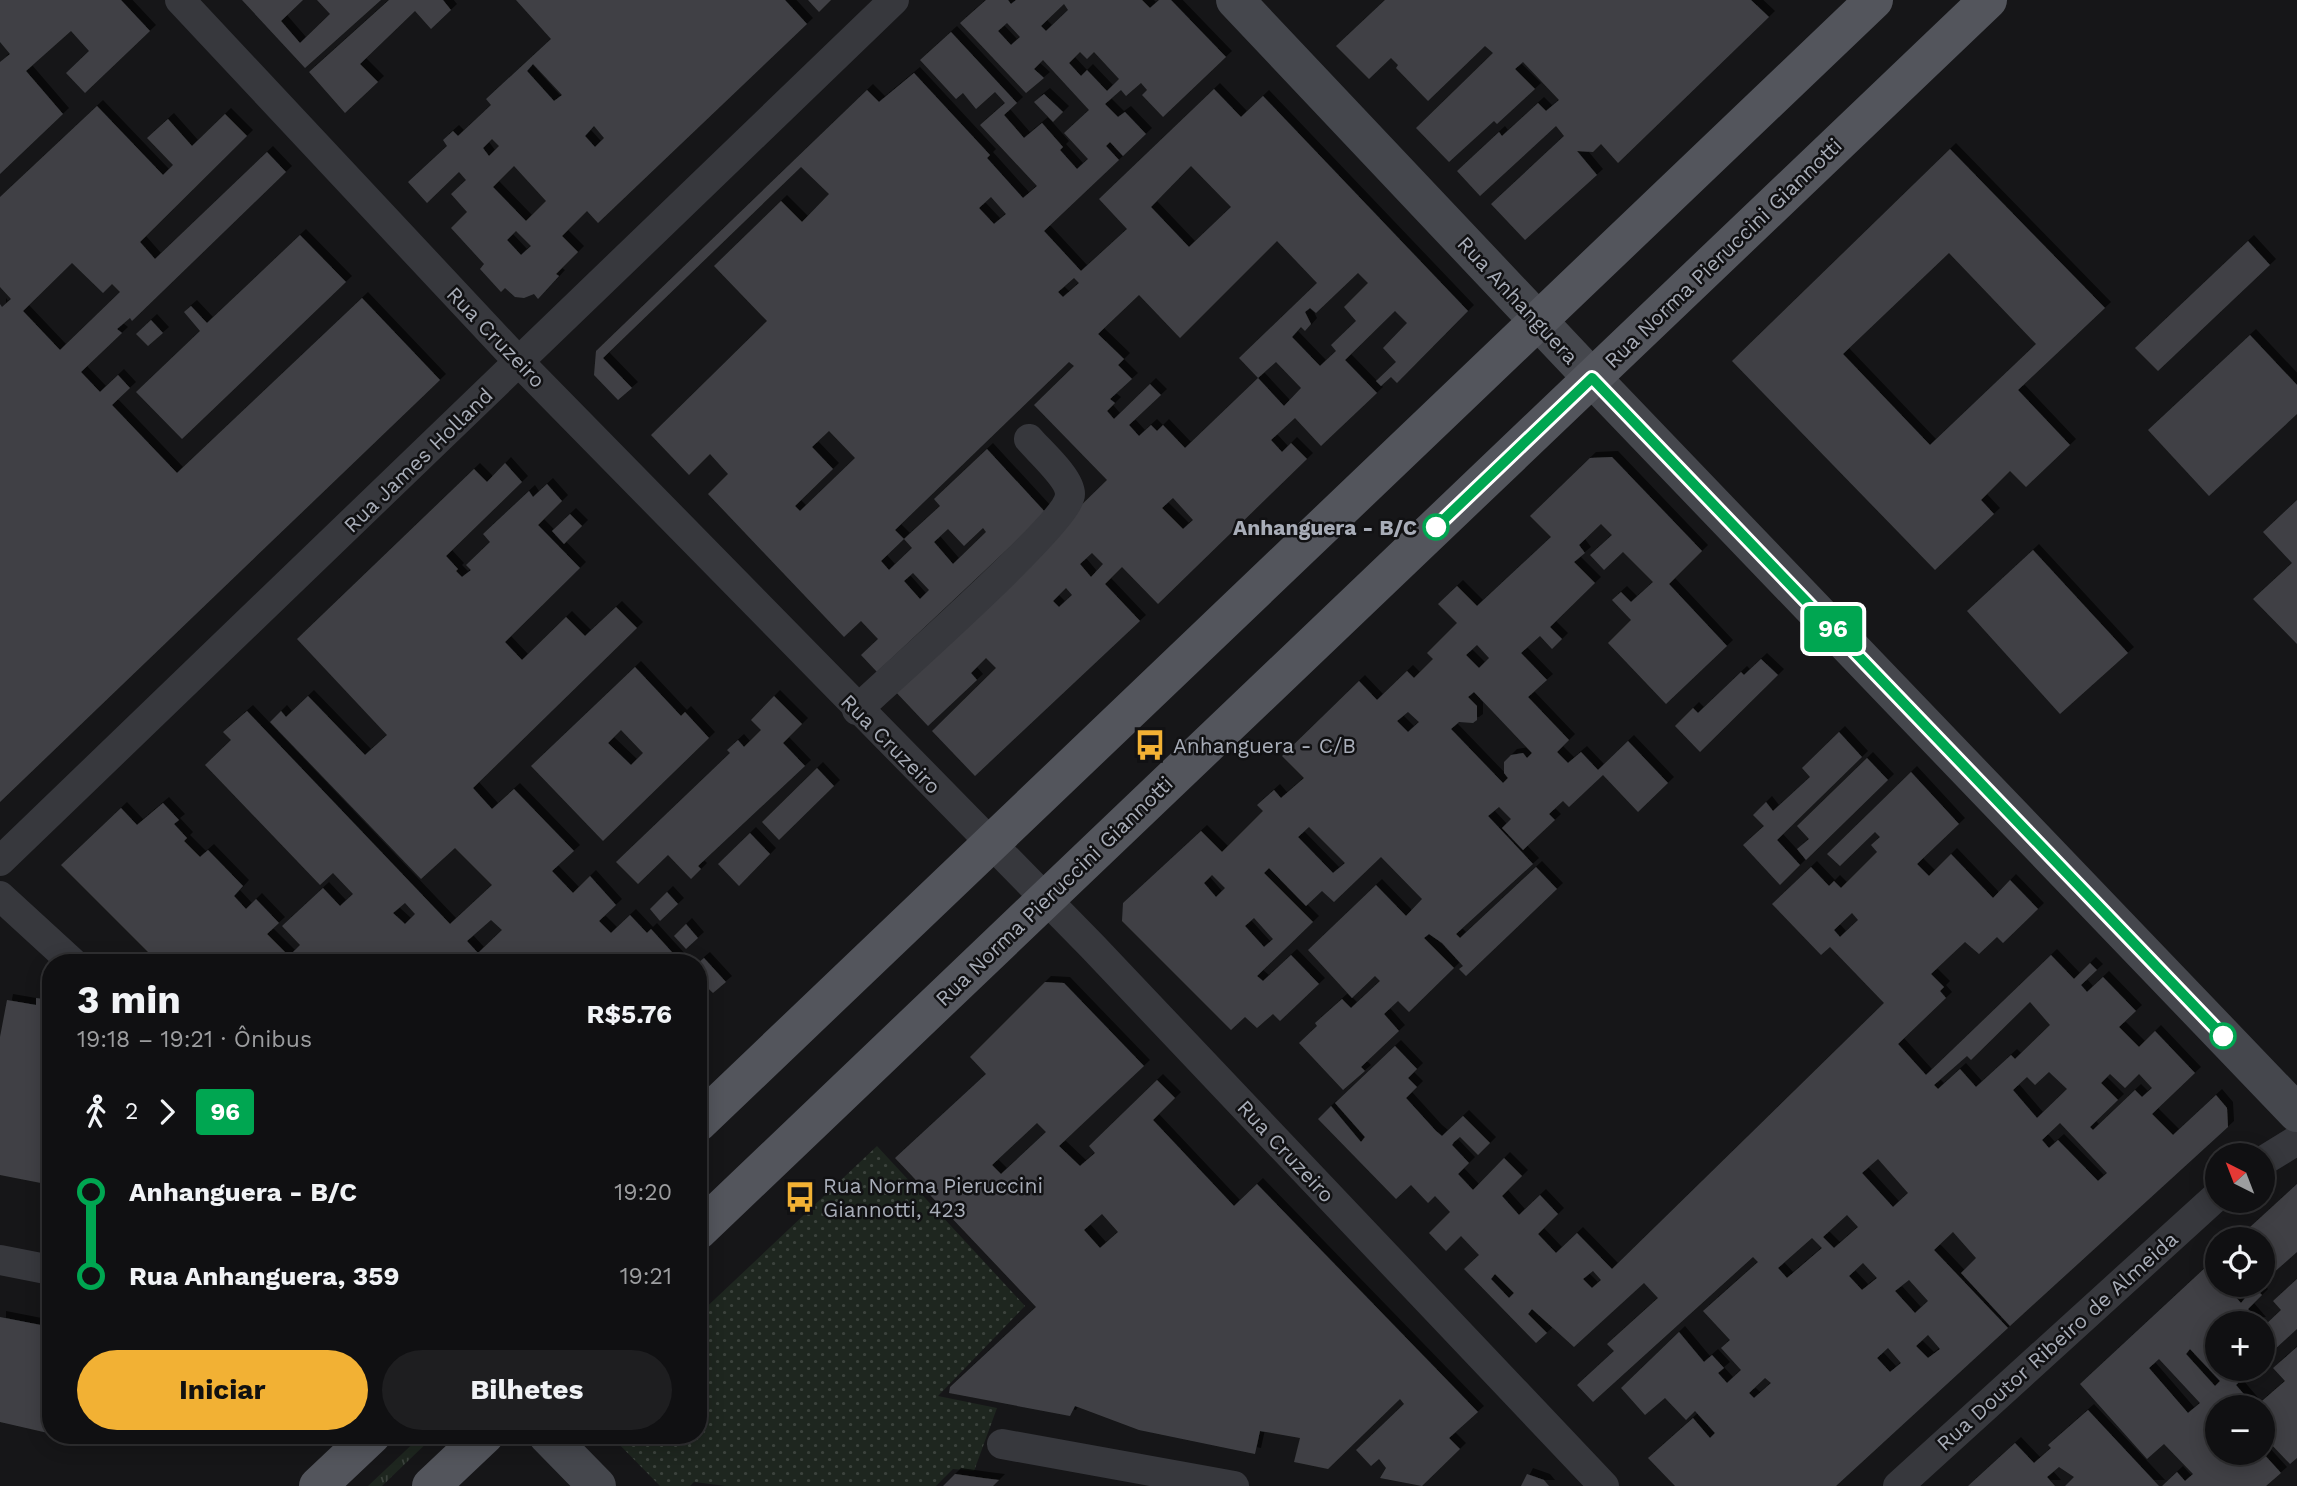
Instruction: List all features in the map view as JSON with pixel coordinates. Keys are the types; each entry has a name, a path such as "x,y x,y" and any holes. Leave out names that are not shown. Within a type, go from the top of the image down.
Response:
{"main road":[{"path":"707,1114 1874,0"},
{"name":"Rua Norma Pieruccini Giannotti","path":"707,1222 1988,0"},
{"path":"320,1484 362,1444"},
{"path":"432,1486 476,1444"}],"street":[{"name":"Rua Cruzeiro","path":"180,0 519,362 857,710 1046,899 1604,1486"},
{"name":"Rua James Holland","path":"0,861 894,0"},
{"name":"Rua Anhanguera","path":"1235,0 1592,378 2297,1113"},
{"path":"857,710 1031,545 1067,503 1070,493 1067,482 1029,439"},
{"path":"0,896 63,954"},
{"path":"2275,1154 2297,1140"},
{"name":"Rua Doutor Ribeiro de Almeida","path":"1898,1486 2205,1207"},
{"path":"0,1260 42,1268"},
{"path":"320,1484 345,1444"},
{"path":"556,1444 597,1486"},
{"path":"1002,1444 1234,1486"}],"green space":[{"path":"877,1146 1025,1306 938,1396 997,1408 974,1471 953,1469 936,1486 726,1486 694,1482 690,1486 660,1486 619,1444 707,1444 707,1307"},
{"path":"412,1444 426,1444 382,1486 368,1486"}],"building":[{"path":"0,0 121,0 150,31 85,93 66,73 89,51 71,31 26,71 63,114 0,174 0,62 10,54 0,42"},
{"path":"242,0 303,0 281,21 300,43 330,14 317,0 381,0 305,68"},
{"path":"389,0 443,0 451,10 431,29 415,11 360,64 378,82 345,113 309,72"},
{"path":"516,0 785,0 807,24 598,223 587,211 562,236 578,252 556,274 559,276 538,299 534,294 524,298 515,297 505,288 501,292 480,269 484,264 451,228 467,212 451,194 466,180 459,172 427,203 408,182 447,146 443,140 453,131 458,136 491,105 486,99 551,39","holes":["533,64 562,95 554,101 527,71","594,126 604,138 595,147 585,136","492,139 499,146 489,156 483,148","514,166 546,201 526,221 493,187","516,231 531,246 521,255 507,240"]},
{"path":"808,0 831,0 819,12"},
{"path":"986,0 1008,0 1011,4 1016,0 1142,0 1150,8 1159,0 1171,0 1226,57 1163,117 1142,95 1147,90 1141,83 1126,96 1121,90 1105,104 1118,117 1125,112 1146,134 1123,156 1110,142 1106,146 1119,160 1044,231 1081,271 1127,229 1099,199 1214,89 1241,117 1263,96 1468,311 1397,383 1391,377 1381,386 1376,381 1396,362 1383,348 1407,323 1395,311 1345,360 1377,393 1321,446 1295,418 1271,440 1282,452 1291,443 1307,459 1158,604 1122,567 1105,584 1140,621 975,776 932,731 996,668 986,658 971,673 977,680 928,726 893,689 1107,480 1034,405 1074,366 1069,362 895,530 904,539 940,506 934,499 987,449 1046,513 877,672 861,655 878,639 861,621 844,637 708,494 728,474 710,454 689,475 651,435 767,321 714,266 781,201 802,222 829,194 801,167 603,358 632,388 618,400 594,375 596,351 867,90 879,102 914,73 990,155 987,158 1023,198 1037,186 980,125 1005,103 995,92 976,109 963,93 956,99 920,60 951,32 1017,103 1004,115 1024,138 1042,123 1063,147 1060,150 1077,169 1088,159 1064,133 1089,110 1043,60 1034,69 1044,78 1026,93 960,23","holes":["1064,4 1068,10 1046,31 1041,26","1007,23 1020,37 1011,45 998,31","1080,52 1087,59 1094,52 1119,79 1107,91 1087,70 1081,76 1069,63","1191,166 1231,207 1189,247 1151,207","991,197 1006,214 994,224 979,208","1277,241 1317,283 1239,358 1258,378 1185,448 1163,425 1157,431 1151,425 1139,436 1129,425 1161,395 1150,384 1114,419 1107,411 1115,403 1110,399 1132,379 1118,365 1124,359 1098,334 1139,295 1180,338","1358,273 1368,283 1344,307 1356,321 1331,345 1336,351 1320,366 1292,337 1301,327 1305,331 1311,324 1305,312 1310,308 1316,313","1074,278 1079,283 1063,297 1058,292","1276,362 1301,388 1284,406 1258,378","829,431 855,458 800,511 795,506 833,469 812,447","1173,498 1193,520 1183,529 1162,508","983,528 986,532 953,564 934,542 948,529 964,546","904,539 912,548 889,570 881,561","1092,553 1103,564 1091,577 1080,564","913,573 929,590 920,599 904,581","1066,588 1072,595 1059,607 1053,601"]},
{"path":"1385,0 1751,0 1769,17 1618,163 1601,144 1593,152 1577,151 1597,175 1525,240 1491,204 1564,136 1556,126 1480,196 1457,171 1499,132 1502,136 1538,103 1546,111 1559,100 1523,62 1515,69 1535,89 1497,124 1494,121 1449,162 1416,128 1493,53 1485,46 1428,101 1396,68 1398,65 1391,58 1369,79 1336,46"},
{"path":"1044,94 1063,112 1053,122 1034,102"},
{"path":"97,106 163,175 173,165 147,138 168,119 192,146 225,114 247,136 140,242 155,259 267,152 286,172 132,321 130,318 117,329 122,333 81,372 100,392 118,375 130,388 112,405 177,473 362,298 440,380 0,802 0,304 2,307 11,299 0,287 0,197","holes":["72,263 103,293 112,284 120,292 60,350 23,311"]},
{"path":"1950,149 2105,308 2018,390 2070,445 2026,487 2010,471 1981,500 1994,514 1935,570 1732,361","holes":["1949,253 2036,344 1930,445 1843,354"]},
{"path":"300,235 346,282 182,439 136,392 200,331 184,312 191,306 207,323"},
{"path":"2248,241 2270,265 2158,371 2135,348"},
{"path":"151,320 163,333 148,346 136,334"},
{"path":"2250,335 2297,385 2297,414 2209,496 2148,430"},
{"path":"1612,457 1702,551 1669,584 1727,646 1666,704 1608,643 1631,620 1612,600 1621,592 1631,602 1653,582 1623,552 1604,570 1590,555 1612,535 1601,524 1579,545 1585,553 1574,562 1595,583 1550,627 1562,639 1552,649 1540,636 1521,653 1547,680 1528,697 1569,740 1557,752 1568,763 1581,752 1598,770 1628,741 1668,783 1638,812 1603,775 1569,807 1563,801 1549,814 1555,820 1523,850 1502,828 1511,819 1499,807 1488,816 1533,864 1456,934 1460,938 1536,867 1557,889 1466,976 1459,969 1463,966 1442,943 1429,934 1424,938 1454,968 1409,1012 1398,1001 1384,1014 1399,1031 1361,1067 1365,1071 1343,1090 1299,1043 1317,1026 1315,1023 1342,999 1351,1008 1380,981 1375,976 1352,998 1308,950 1376,885 1406,916 1422,899 1381,857 1334,902 1322,891 1306,906 1269,868 1264,873 1313,922 1257,976 1263,981 1291,955 1319,984 1280,1021 1273,1014 1257,1028 1245,1017 1231,1030 1122,921 1123,903 1201,831 1222,852 1263,811 1257,805 1274,790 1281,798 1304,778 1282,756 1359,681 1377,700 1407,671 1414,678 1433,659 1427,653 1457,623 1438,604 1457,586 1477,606 1551,537 1530,516 1590,458","holes":["1477,645 1489,658 1479,668 1466,655","1474,692 1532,753 1527,758 1523,753 1511,755 1504,762 1504,773 1508,778 1503,783 1451,729 1459,722 1473,723 1477,720 1477,706 1468,697","1408,712 1419,722 1408,732 1397,721","1309,827 1345,863 1333,873 1298,837","1212,875 1225,888 1216,897 1204,883","1254,918 1273,939 1264,947 1245,926"]},
{"path":"505,463 522,482 446,556 462,577 471,570 466,565 490,542 483,534 529,491 533,497 547,484 562,501 538,525 580,568 505,642 522,660 566,617 585,636 616,607 637,628 473,788 492,809 514,789 574,851 552,871 573,893 590,876 616,905 599,921 611,933 630,915 647,933 651,929 674,954 291,954 300,945 282,926 323,888 340,906 353,894 333,873 320,885 205,765 231,740 223,732 247,711 450,924 492,885 455,848 421,879 270,722 281,711 286,717 308,696 365,755 387,735 297,639 474,469 487,482","holes":["405,903 415,914 405,924 393,913","491,920 502,930 478,953 467,941"]},
{"path":"2297,500 2297,644 2253,599 2292,563 2263,532"},
{"path":"570,514 582,526 564,544 552,531"},
{"path":"2033,550 2128,653 2060,714 1967,611"},
{"path":"1761,659 1778,675 1700,752 1675,726 1693,708 1698,713 1741,672 1744,675"},
{"path":"635,667 681,716 685,712 709,738 603,841 531,766","holes":["621,730 643,753 631,765 608,743"]},
{"path":"774,696 802,724 783,743 805,766 698,866 701,869 691,879 668,855 638,884 616,862 730,753 727,750 738,740 744,747 761,730 751,720"},
{"path":"1839,732 1862,757 1777,840 1800,865 1780,885 1743,845 1764,826 1753,815 1766,802 1773,811 1810,777 1802,768"},
{"path":"1867,758 1888,780 1806,860 1797,849 1809,839 1797,826"},
{"path":"817,768 834,786 779,840 762,822"},
{"path":"1911,772 1959,824 1917,864 1929,876 1951,854 1993,898 2010,880 2038,909 2003,943 1997,937 1979,954 1965,942 1931,974 1944,987 1940,991 1946,998 1898,1044 1926,1075 2051,955 2074,979 2090,963 2097,970 2081,985 2087,992 2103,977 2136,1011 2119,1027 2139,1047 2155,1031 2195,1073 2152,1114 2173,1135 2216,1095 2227,1108 2228,1127 2210,1143 2205,1143 2205,1148 2010,1326 1961,1273 1976,1258 1953,1232 1934,1250 2008,1328 1836,1486 1675,1486 1648,1458 1693,1418 1710,1438 1715,1433 1695,1411 1686,1420 1665,1398 1645,1415 1621,1388 1679,1332 1704,1362 1712,1355 1724,1368 1718,1373 1727,1383 1741,1370 1721,1348 1730,1340 1703,1311 1758,1262 1753,1257 1593,1402 1577,1385 1614,1351 1607,1344 1658,1298 1644,1283 1574,1347 1532,1309 1528,1314 1547,1333 1536,1343 1464,1269 1479,1255 1461,1236 1446,1251 1429,1233 1450,1212 1435,1196 1428,1203 1411,1185 1396,1199 1318,1119 1331,1106 1361,1142 1365,1137 1335,1103 1395,1046 1417,1069 1408,1078 1417,1087 1406,1098 1436,1131 1442,1136 1463,1116 1490,1143 1478,1155 1460,1137 1452,1145 1469,1163 1458,1174 1473,1190 1504,1158 1522,1176 1502,1196 1519,1215 1540,1195 1558,1214 1538,1234 1556,1253 1577,1233 1612,1269 1884,1003 1830,947 1821,955 1772,904 1811,867 1829,886 1834,881 1841,888 1877,852 1871,845 1880,837 1875,832 1840,866 1827,854","holes":["1852,913 1858,920 1840,937 1834,930","2030,1002 2050,1025 2015,1059 2011,1055 1976,1087 1960,1069 1938,1089 1934,1085 1967,1056 1971,1060","2049,1072 2067,1089 2037,1118 2013,1090 2027,1077 2035,1085","2110,1074 2125,1088 2139,1074 2152,1088 2142,1097 2135,1090 2093,1130 2090,1127 2118,1100 2101,1083","2060,1123 2107,1173 2098,1181 2058,1140 2049,1148 2042,1140","1878,1159 1908,1193 1893,1207 1862,1173","1847,1215 1858,1227 1834,1248 1823,1237","1812,1238 1822,1248 1787,1278 1778,1268","1863,1263 1877,1278 1862,1290 1849,1276","1593,1271 1601,1280 1592,1288 1583,1279","1495,1274 1514,1293 1509,1298 1491,1279","1909,1280 1928,1301 1915,1313 1895,1291","1928,1335 1940,1349 1928,1358 1916,1346","1888,1348 1901,1363 1890,1372 1877,1358","1765,1378 1771,1383 1754,1398 1749,1393"]},
{"path":"163,803 179,820 174,824 187,838 184,841 200,857 208,850 243,886 234,896 246,909 256,899 279,923 267,934 287,954 150,954 61,865 121,808 137,825"},
{"path":"750,833 770,854 739,886 718,864"},
{"path":"667,892 678,904 660,921 650,909"},
{"path":"686,924 698,938 686,949 674,936"},
{"path":"707,961 726,982 713,993 707,987"},
{"path":"1045,982 1064,983 1144,1066 1059,1146 1080,1166 1095,1153 1089,1146 1157,1080 1175,1098 1153,1120 1234,1206 1257,1184 1478,1412 1449,1438 1460,1449 1422,1486 1380,1478 1386,1468 1379,1459 1371,1466 1356,1450 1404,1404 1400,1399 1328,1469 1294,1462 1300,1438 1260,1431 1255,1454 1139,1430 1075,1406 1070,1416 949,1393 950,1387 1036,1307 895,1158 986,1074 970,1057","holes":["1037,1123 1046,1132 1001,1174 992,1165","1102,1214 1118,1232 1100,1248 1084,1230"]},
{"path":"36,998 42,999 42,1183 0,1175 0,1037 7,1000 36,1005"},
{"path":"2297,1184 2297,1252 2275,1271 2275,1227 2250,1227 2265,1213 2275,1213 2275,1204"},
{"path":"2205,1268 2205,1297 2236,1297 2241,1303 2246,1297 2260,1297 2248,1309 2250,1311 2205,1311 2205,1365 2190,1349 2186,1354 2205,1375 2205,1381 2210,1381 2215,1386 2220,1381 2240,1381 2236,1385 2245,1395 2205,1395 2205,1465 2274,1465 2281,1473 2266,1486 2162,1486 2177,1472 2185,1481 2193,1474 2164,1444 2147,1459 2080,1384","holes":["2159,1359 2200,1403 2188,1413 2149,1368"]},
{"path":"2297,1279 2297,1329 2275,1349 2275,1316 2281,1310 2273,1301"},
{"path":"0,1317 42,1325 42,1432 0,1422"},
{"path":"2297,1347 2297,1458 2290,1464 2275,1448 2275,1395 2269,1395 2285,1381 2275,1370 2275,1366"},
{"path":"2088,1410 2159,1486 2065,1486 2074,1477 2059,1467 2047,1477 2055,1486 1968,1486 2015,1443 2034,1463 2051,1448 2048,1445"},
{"path":"955,1474 999,1480 993,1486 943,1486"},
{"path":"1527,1474 1544,1480 1549,1486 1521,1486"}],"bus line":[{"name":"96","path":"1436,527 1592,378 2223,1036"}],"place":[{"name":"Anhanguera - B/C","path":"1436,527"},
{"name":"Anhanguera - C/B","path":"1150,745"},
{"name":"Rua Norma Pieruccini Giannotti, 423","path":"800,1197"}]}
